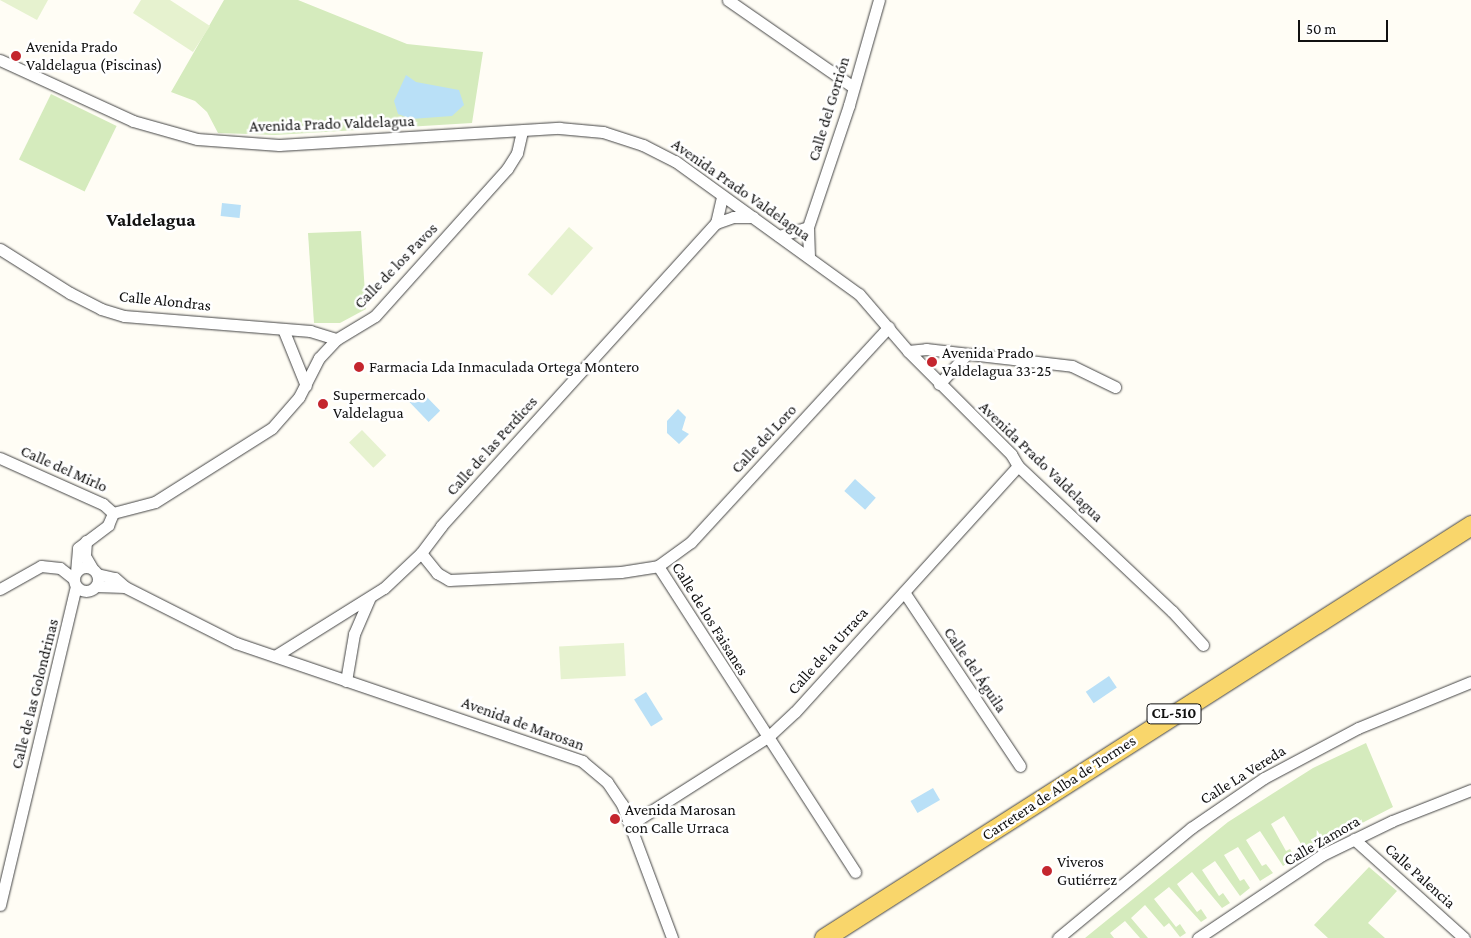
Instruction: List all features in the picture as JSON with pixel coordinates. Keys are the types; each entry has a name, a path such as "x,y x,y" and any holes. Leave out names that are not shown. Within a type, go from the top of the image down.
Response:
{"main road":[{"name":"Carretera de Alba de Tormes","path":"824,938 1471,525"}],"street":[{"path":"728,0 853,87"},
{"name":"Calle del Gorrión","path":"809,257 808,227 879,0"},
{"name":"Avenida Prado Valdelagua","path":"0,60 133,121 197,139 279,145 576,129 622,137 675,161 722,197 859,294 939,384 1012,454 1018,466 1172,611 1203,645"},
{"name":"Calle de los Pavos","path":"113,512 155,502 256,440 283,416 306,386 319,358 337,339 375,316 494,185 517,153 522,131"},
{"name":"Calle de las Perdices","path":"275,656 370,597 421,553 442,526 716,223 722,197"},
{"path":"716,223 733,217 752,217"},
{"path":"779,236 808,227"},
{"name":"Calle Alondras","path":"0,249 70,293 101,309 124,316 310,331 337,339"},
{"name":"Calle del Loro","path":"658,566 691,542 888,327"},
{"path":"283,329 306,386"},
{"path":"908,351 926,349 1072,366 1115,387"},
{"path":"939,384 967,354"},
{"name":"Calle del Mirlo","path":"0,458 103,504 113,512"},
{"name":"Calle de la Urraca","path":"631,824 768,736 794,712 1018,466"},
{"path":"82,583 78,548 108,525 113,512"},
{"path":"86,541 85,556 95,571"},
{"name":"Calle de los Faisanes","path":"421,553 437,573 449,580 621,572 658,566 855,872"},
{"path":"0,589 41,566 60,568 82,583 125,587"},
{"path":"82,583 84,567 95,571"},
{"path":"82,583 95,571"},
{"name":"Avenida de Marosan","path":"95,571 115,578 125,587 236,643 582,761 607,782 631,824 666,926 672,938"},
{"name":"Calle de las Golondrinas","path":"0,905 74,607 82,583"},
{"name":"Calle del Águila","path":"904,592 1020,766"},
{"name":"Calle de las Perdices","path":"346,681 356,629 370,597"},
{"path":"340,614 356,629"},
{"name":"Calle La Vereda","path":"1058,938 1191,828 1264,778 1358,728 1471,682"},
{"name":"Calle Zamora","path":"1198,938 1322,855 1354,838 1471,790"},
{"name":"Calle Palencia","path":"1354,838 1464,938"},
{"name":"Avenida de Marosan","path":"665,938 666,926"}],"green space":[{"path":"0,0 48,0 37,20"},
{"path":"141,0 170,0 210,26 193,52 133,13"},
{"path":"224,0 298,0 407,44 483,52 472,123 275,135 218,133 207,112 195,101 171,92"},
{"path":"51,94 117,126 85,192 19,160"},
{"path":"569,227 593,248 552,296 528,275"},
{"path":"361,231 366,309 340,323 314,323 308,233"},
{"path":"362,430 386,455 373,468 349,443"},
{"path":"624,643 626,676 561,679 559,646"},
{"path":"1366,743 1393,807 1306,852 1284,816 1271,824 1286,851 1290,849 1296,858 1283,866 1260,831 1246,840 1262,866 1266,864 1273,873 1260,881 1238,847 1224,855 1240,881 1244,879 1250,888 1240,896 1215,861 1202,870 1219,896 1223,893 1230,903 1222,908 1192,872 1177,884 1197,912 1201,909 1207,918 1201,922 1169,887 1154,899 1176,927 1180,924 1186,933 1180,937 1169,923 1164,927 1145,905 1131,918 1148,938 1140,938 1125,921 1110,933 1114,938 1085,938 1228,822 1313,768"},
{"path":"1369,867 1397,891 1368,923 1385,938 1328,938 1314,925"}],"water":[{"path":"406,75 416,82 459,90 464,105 452,116 411,119 398,114 394,101"},
{"path":"222,203 241,205 240,218 221,216"},
{"path":"420,390 440,411 429,422 408,401"},
{"path":"678,409 686,417 682,430 689,434 679,444 667,433 667,421"},
{"path":"855,479 876,498 865,510 844,491"},
{"path":"1109,676 1117,688 1094,703 1086,692"},
{"path":"646,692 663,719 651,727 634,699"},
{"path":"933,788 940,800 917,813 910,801"}],"place":[{"name":"Avenida Prado Valdelagua (Piscinas)","path":"16,56"},
{"name":"Avenida Prado Valdelagua 33-25","path":"932,362"},
{"name":"Farmacia Lda Inmaculada Ortega Montero","path":"359,367"},
{"name":"Supermercado Valdelagua","path":"323,404"},
{"name":"Avenida Marosan con Calle Urraca","path":"615,819"},
{"name":"Viveros Gutiérrez","path":"1047,871"}],"district":[{"name":"Valdelagua","path":"151,220"}]}
